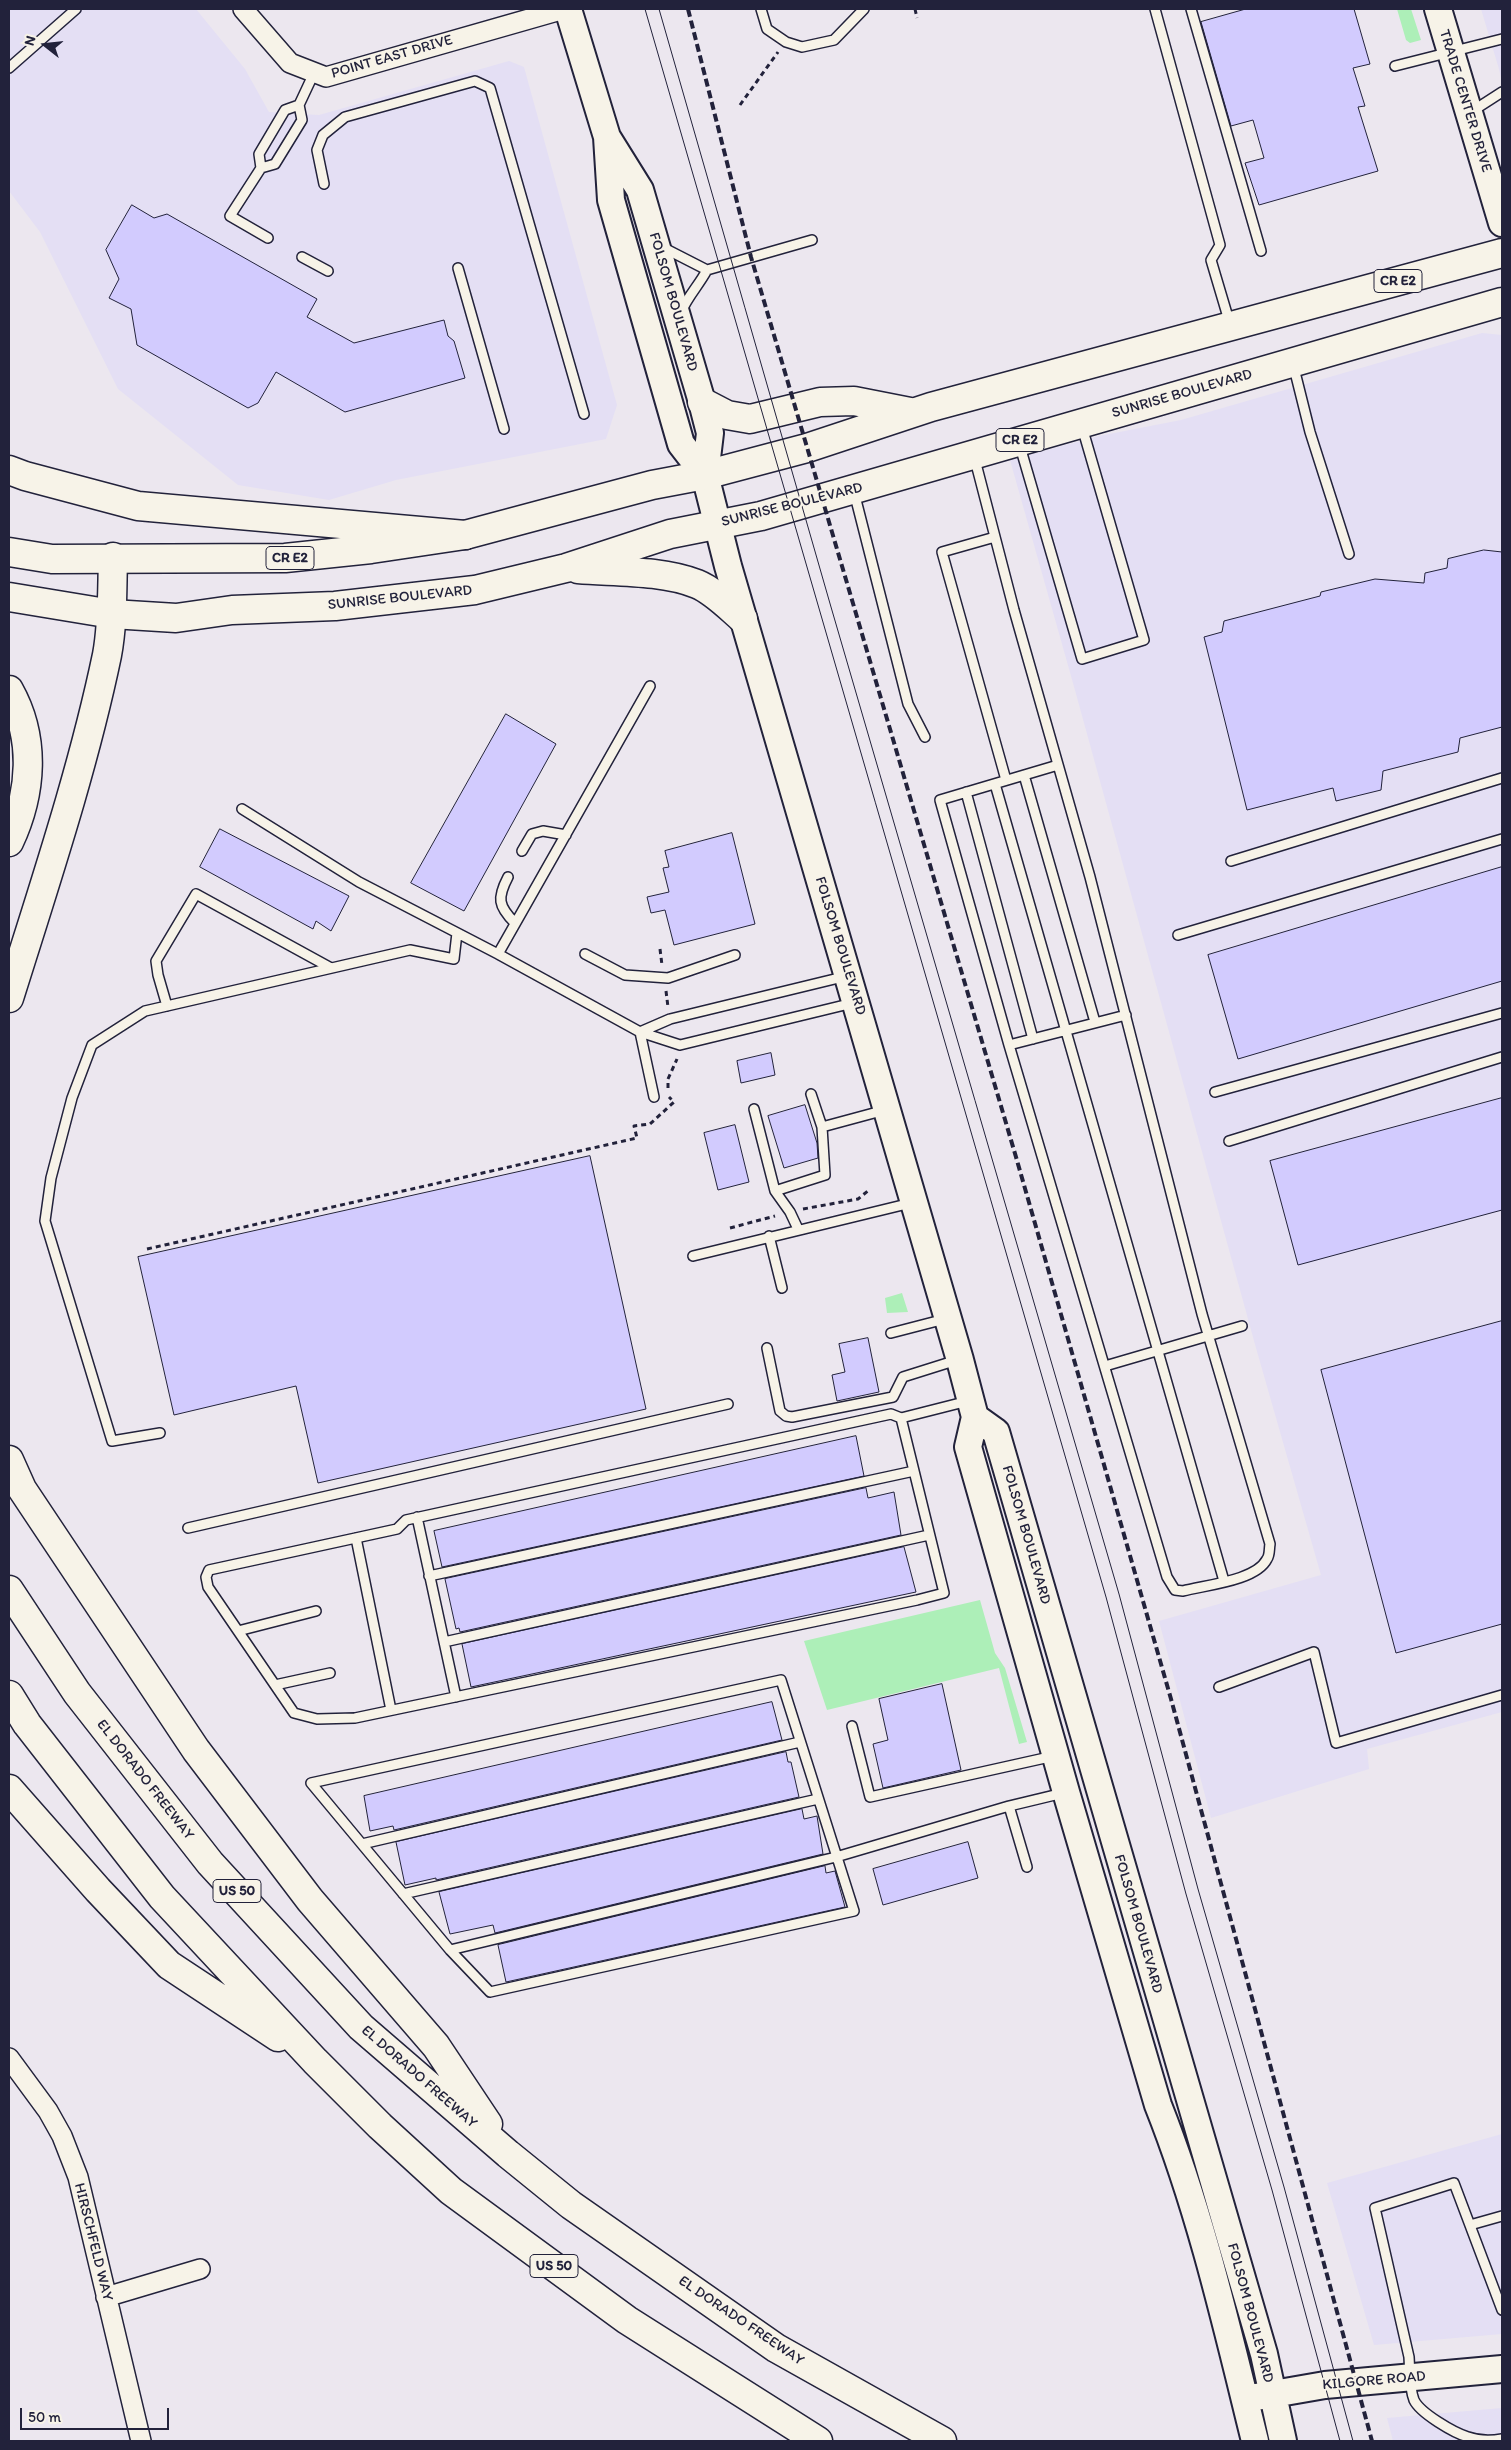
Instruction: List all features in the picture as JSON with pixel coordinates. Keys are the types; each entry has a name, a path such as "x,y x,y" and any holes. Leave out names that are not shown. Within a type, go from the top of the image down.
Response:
{"main road":[{"name":"FOLSOM BOULEVARD","path":"568,9 607,137 611,200 681,444 705,475"},
{"name":"TRADE CENTER DRIVE","path":"1438,9 1502,223"},
{"name":"FOLSOM BOULEVARD","path":"607,137 640,190 702,402 710,432 705,475 743,619 857,1002 960,1360 973,1409 968,1447 1055,1756"},
{"name":"CR E2","path":"9,552 52,559 113,557 285,558 371,549 465,535 652,485 705,475 807,448 911,413 1502,253"},
{"name":"SUNRISE BOULEVARD","path":"9,597 112,614 176,618 232,610 335,606 475,590 566,568 670,534 761,516 854,490 974,453 1502,302"},
{"path":"702,402 727,415 750,419 828,402 854,401 911,413"},
{"path":"9,470 138,506 465,535"},
{"path":"9,998 77,770 107,654 112,614 113,557"},
{"path":"566,568 670,576 698,584 743,619"},
{"path":"9,690 22,721 29,763 26,794 17,824 9,842"},
{"name":"FOLSOM BOULEVARD","path":"973,1409 996,1432 1120,1865 1264,2354 1283,2441"},
{"path":"9,1460 22,1489 196,1750 310,1900 436,2046 508,2154"},
{"name":"EL DORADO FREEWAY","path":"9,1590 77,1693 210,1863 361,2027 508,2154 571,2205 776,2348 942,2441"},
{"name":"US 50","path":"9,1695 27,1724 162,1897 315,2061 380,2126 451,2191 627,2320 818,2441"},
{"path":"1055,1756 1073,1765 1076,1796 1098,1844 1120,1865"},
{"path":"9,1789 98,1890 169,1965 315,2061"},
{"name":"FOLSOM BOULEVARD","path":"1076,1796 1158,2105 1176,2150 1246,2400 1255,2441"},
{"name":"KILGORE ROAD","path":"1246,2400 1272,2393 1325,2385 1502,2370"}],"street":[{"name":"POINT EAST DRIVE","path":"243,9 290,63 326,77 564,9"},
{"name":"HIRSCHFELD WAY","path":"9,2058 32,2086 62,2136 78,2177 141,2441"},
{"path":"106,2296 200,2269"}],"lane":[{"path":"9,68 76,9"},
{"path":"764,11 768,29 786,42 802,47 834,40 864,9"},
{"path":"1155,9 1220,246 1211,260 1230,327"},
{"path":"1191,9 1261,251"},
{"path":"1395,66 1502,39"},
{"path":"261,168 275,164 302,120 299,105 314,73"},
{"path":"324,184 317,150 323,135 345,117 475,81 490,88 584,414"},
{"path":"1468,113 1502,92"},
{"path":"268,238 230,216 261,168 259,154 285,110 299,105"},
{"path":"656,243 707,270 812,240"},
{"path":"302,257 328,271"},
{"path":"458,268 504,429"},
{"path":"678,320 688,295 700,283 707,270"},
{"path":"1293,362 1310,432 1349,554"},
{"path":"1019,440 1082,660 1144,640 1081,423"},
{"path":"974,453 995,537 1090,877 1209,1336 1270,1544 1268,1558 1260,1568 1245,1576 1183,1590 1175,1590 1167,1577 1009,1045 940,800 1058,765"},
{"path":"854,490 908,704 925,737"},
{"path":"995,537 942,552 1006,780"},
{"path":"498,954 650,686"},
{"path":"1024,775 1095,1022"},
{"path":"1231,861 1502,778"},
{"path":"995,784 1063,1030 1159,1350 1224,1581"},
{"path":"966,792 1033,1040"},
{"path":"242,808 359,882 498,954 640,1032 680,1045 857,1002"},
{"path":"522,851 532,834 543,831 566,835"},
{"path":"1178,935 1502,839"},
{"path":"508,877 499,894 501,904 507,915 515,923"},
{"path":"167,1006 156,961 196,894 331,968"},
{"path":"160,1432 112,1441 45,1221 51,1178 72,1098 92,1045 145,1011 410,950 454,959 457,933"},
{"path":"585,954 625,975 668,978 736,955"},
{"path":"640,1032 670,1019 849,976"},
{"path":"1214,1092 1502,1013"},
{"path":"1009,1045 1126,1015"},
{"path":"640,1032 654,1097"},
{"path":"1229,1141 1502,1057"},
{"path":"775,1190 825,1175 822,1127 811,1094"},
{"path":"754,1109 775,1190 790,1212 798,1229"},
{"path":"822,1127 887,1110"},
{"path":"694,1256 769,1236 875,1213 914,1202"},
{"path":"769,1236 782,1288"},
{"path":"891,1333 948,1318"},
{"path":"1105,1366 1242,1326"},
{"path":"767,1348 780,1411 786,1416 792,1417 893,1397 903,1377 960,1360"},
{"path":"188,1528 728,1404"},
{"path":"901,1418 944,1593 355,1718 317,1719 294,1712 208,1587 206,1577 209,1570 397,1529 406,1520 891,1414 901,1418 973,1409"},
{"path":"430,1576 914,1471"},
{"path":"417,1518 456,1697"},
{"path":"444,1642 929,1534"},
{"path":"356,1538 391,1710"},
{"path":"238,1631 316,1611"},
{"path":"1219,1687 1314,1652 1336,1743 1502,1694"},
{"path":"275,1685 330,1673"},
{"path":"781,1680 800,1742 854,1911 490,1992 450,1950 311,1783 781,1680"},
{"path":"852,1726 870,1797 1055,1756"},
{"path":"362,1844 800,1742"},
{"path":"450,1950 836,1857 1009,1806 1076,1796"},
{"path":"403,1894 818,1799"},
{"path":"1009,1806 1027,1867"},
{"path":"1502,2310 1454,2183 1375,2208 1409,2357 1414,2401 1443,2424 1468,2438 1487,2441 1502,2439"},
{"path":"1470,2225 1502,2216"},
{"path":"1492,2284 1502,2282"}],"path":[{"path":"915,9 917,18"},
{"path":"740,105 786,42"},
{"path":"147,1249 637,1138 634,1126 650,1124 674,1102 669,1097 668,1079 676,1059 685,1057"}],"shaded area":[{"path":"9,9 196,9 245,69 269,112 319,115 509,61 524,67 617,405 606,439 396,480 329,500 238,485 118,389 40,232 9,191"},
{"path":"1481,9 1502,9 1502,83 1499,69"},
{"path":"1482,333 1502,335 1502,1712 1367,1749 1369,1769 1211,1818 1159,1621 1321,1575 1256,1348 1010,460 1099,436 1181,420"},
{"path":"1502,2134 1502,2334 1374,2345 1327,2183"},
{"path":"1502,2408 1502,2441 1393,2441 1387,2418"}],"green space":[{"path":"1397,9 1411,9 1421,40 1410,43 1406,40"},
{"path":"902,1293 908,1312 887,1313 885,1298"},
{"path":"980,1600 995,1653 1005,1668 1027,1742 1019,1744 999,1668 827,1710 804,1641"}],"building":[{"path":"1246,9 1354,9 1370,64 1353,68 1365,106 1358,107 1378,171 1259,205 1245,163 1264,158 1253,120 1231,126 1201,22"},
{"path":"132,205 154,218 167,214 317,299 307,317 354,343 444,320 448,336 454,341 465,378 345,412 276,372 258,403 248,408 137,345 131,309 109,298 119,279 106,250"},
{"path":"1484,550 1502,552 1502,727 1460,738 1458,752 1383,771 1381,790 1336,801 1333,788 1247,810 1204,637 1222,632 1224,621 1320,596 1321,592 1375,579 1424,583 1425,573 1447,568 1448,559"},
{"path":"506,714 556,744 464,911 411,883"},
{"path":"220,829 349,896 331,931 316,921 313,929 200,867"},
{"path":"732,833 755,924 674,945 665,910 651,913 647,897 669,892 663,868 669,867 665,851"},
{"path":"1502,867 1502,981 1238,1059 1208,955"},
{"path":"771,1053 775,1075 741,1083 737,1061"},
{"path":"1502,1098 1502,1210 1298,1265 1270,1161"},
{"path":"805,1105 817,1143 818,1158 784,1168 768,1116"},
{"path":"735,1125 749,1182 718,1190 704,1133"},
{"path":"590,1156 646,1409 318,1483 296,1386 174,1415 138,1257"},
{"path":"1502,1321 1502,1624 1396,1653 1321,1370"},
{"path":"868,1338 879,1392 837,1401 832,1375 845,1372 839,1344"},
{"path":"856,1436 864,1476 442,1567 434,1531"},
{"path":"866,1488 868,1498 894,1492 901,1535 460,1632 459,1628 456,1629 445,1579"},
{"path":"904,1547 916,1592 471,1687 462,1644"},
{"path":"942,1684 961,1770 883,1788 873,1744 888,1740 879,1699"},
{"path":"772,1702 782,1740 394,1830 393,1826 370,1831 364,1796"},
{"path":"786,1752 788,1762 791,1762 799,1797 436,1880 436,1878 405,1885 396,1842"},
{"path":"802,1809 804,1819 817,1816 823,1854 495,1933 493,1925 450,1934 439,1892"},
{"path":"968,1842 978,1878 883,1905 873,1869"},
{"path":"825,1866 826,1873 835,1871 845,1907 506,1982 498,1945"}],"tram line":[{"path":"645,9 1106,1597 1186,1894 1272,2190 1340,2441"},
{"path":"659,9 1119,1594 1198,1889 1284,2187 1353,2441"}],"railway":[{"path":"688,9 751,257 1016,1157 1171,1699 1372,2441"}]}
